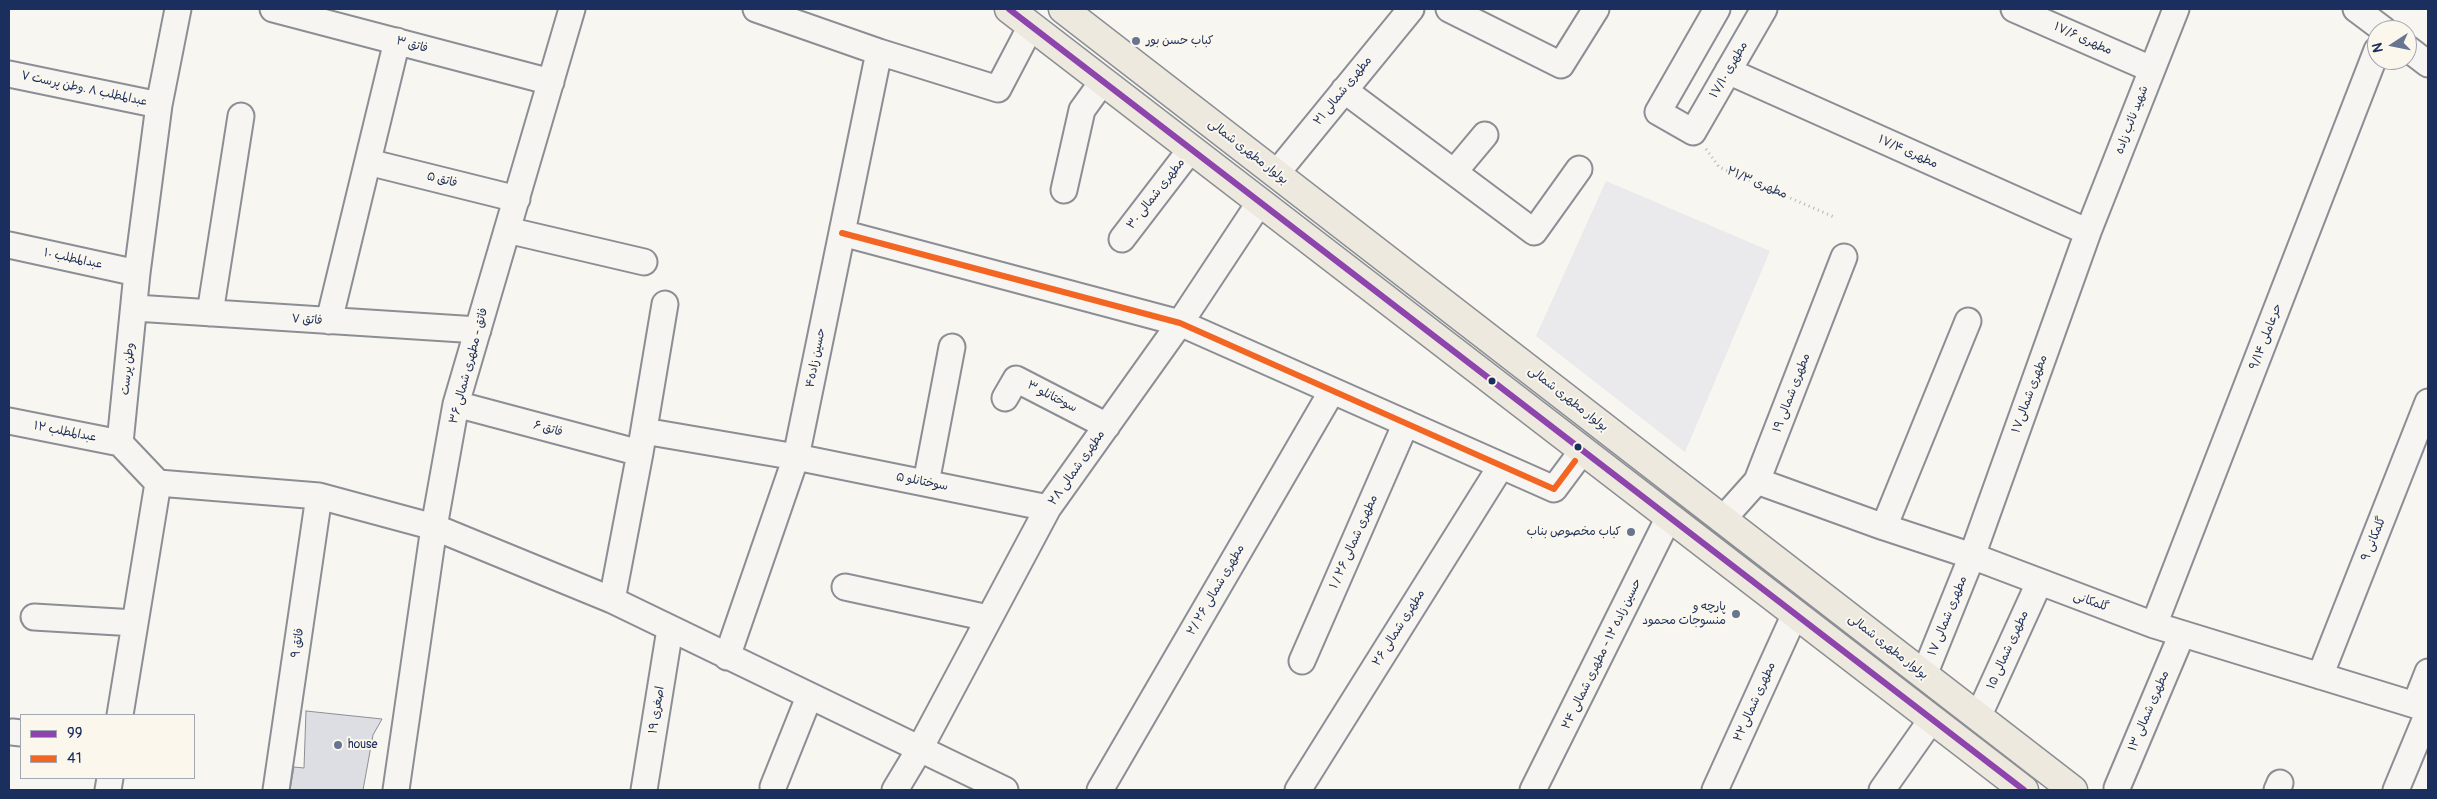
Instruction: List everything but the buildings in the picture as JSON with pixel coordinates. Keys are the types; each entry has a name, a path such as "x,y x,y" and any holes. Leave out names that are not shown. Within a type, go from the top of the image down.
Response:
{"main road":[{"path":"1009,9 2024,790"},
{"name":"بولوار مطهری شمالی","path":"1063,9 2073,790"}],"street":[{"name":"وطن پرست","path":"120,443 137,273 159,105 178,9"},
{"name":"فاتق ۳","path":"273,9 551,82"},
{"name":"فاتق - مطهری شمالی ۳۶","path":"396,790 434,527 456,404 572,9"},
{"path":"756,9 879,52 998,89 1031,26"},
{"name":"مطهری شمالی ۲۱","path":"1276,174 1411,9"},
{"path":"1450,9 1561,65 1587,11"},
{"path":"1693,132 1658,112 1717,9"},
{"name":"مطهری ۱۷/۱۰","path":"1693,132 1764,9"},
{"name":"مطهری ۱۷/۶","path":"2014,9 2151,69"},
{"name":"شهید نائب زاده","path":"2088,232 2176,9"},
{"path":"2356,9 2371,20"},
{"path":"329,321 397,41"},
{"name":"حسین زاده۴","path":"727,657 796,457 879,52"},
{"path":"2417,56 2428,64"},
{"name":"حرعاملی ۹/۱۴","path":"2154,625 2369,70"},
{"name":"مطهری ۱۷/۴","path":"1728,71 2088,232"},
{"name":"عبدالمطلب ۸ .وطن پرست ۷","path":"9,74 159,105"},
{"path":"1064,190 1082,110 1103,81"},
{"path":"1344,90 1534,232 1579,169"},
{"path":"210,313 241,116"},
{"path":"1454,172 1485,135"},
{"name":"مطهری شمالی ۳۰","path":"1122,239 1191,149"},
{"name":"فاتق ۵","path":"368,162 517,199"},
{"name":"مطهری شمالی ۲۸","path":"895,790 919,750 1048,508 1180,323 1260,202"},
{"path":"507,230 644,262"},
{"name":"مطهری شمالی۱۷","path":"1972,556 2088,232"},
{"path":"842,233 1180,323 1554,489 1583,450"},
{"name":"عبدالمطلب ۱۰","path":"9,245 137,273"},
{"name":"مطهری شمالی ۱۹","path":"1723,519 1758,482 1844,257"},
{"path":"612,600 666,304"},
{"name":"فاتق ۷","path":"135,308 478,330"},
{"path":"1884,527 1968,321"},
{"path":"926,483 952,347"},
{"name":"سوختانلو ۳","path":"1005,398 1016,379 1107,426"},
{"name":"مطهری شمالی ۲۶ /۲","path":"1100,790 1332,391"},
{"name":"گلمکانی ۹","path":"2320,676 2428,402"},
{"name":"فاتق ۶","path":"456,404 642,442 796,457"},
{"name":"عبدالمطلب ۱۲","path":"9,421 120,443"},
{"name":"مطهری شمالی ۲۶ / ۱","path":"1302,661 1406,423"},
{"path":"120,443 158,483 320,496 434,527 612,600 809,697 1005,790"},
{"name":"سوختانلو ۵","path":"796,457 1048,508"},
{"name":"مطهری شمالی ۲۶","path":"1298,790 1501,466"},
{"name":"گلمکانی","path":"1758,482 1972,556 2154,625 2424,709"},
{"path":"120,714 158,483"},
{"name":"فاتق ۹","path":"276,790 320,496"},
{"name":"حسین زاده ۱۲ - مطهری شمالی ۲۴","path":"1533,790 1669,517"},
{"name":"مطهری شمالی ۱۷","path":"1924,675 1972,556"},
{"name":"مطهری شمالی ۱۵","path":"1978,717 2039,582"},
{"path":"845,587 988,618"},
{"name":"مطهری شمالی۲۲","path":"1715,790 1795,614"},
{"path":"34,617 135,623"},
{"name":"اصغری ۱۹","path":"644,790 670,629"},
{"name":"مطهری شمالی ۱۳","path":"2117,788 2182,634"},
{"path":"2396,790 2424,709 2428,672"},
{"path":"772,787 809,697"},
{"path":"1882,790 1932,719"}],"path":[{"name":"مطهری ۲۱/۳","path":"1693,132 1719,168 1834,217"}],"shaded area":[{"path":"1606,181 1770,251 1685,452 1536,336"}],"transit line":[{"name":"99","path":"1009,9 2024,790"},
{"name":"41","path":"842,233 1180,323 1554,489 1575,461"}],"place":[{"name":"كباب حسن بور","path":"1136,41"},
{"name":"كباب مخصوص بناب","path":"1631,532"},
{"name":"پارچه و منسوجات محمود","path":"1736,614"},
{"name":"house","path":"338,745"}]}
